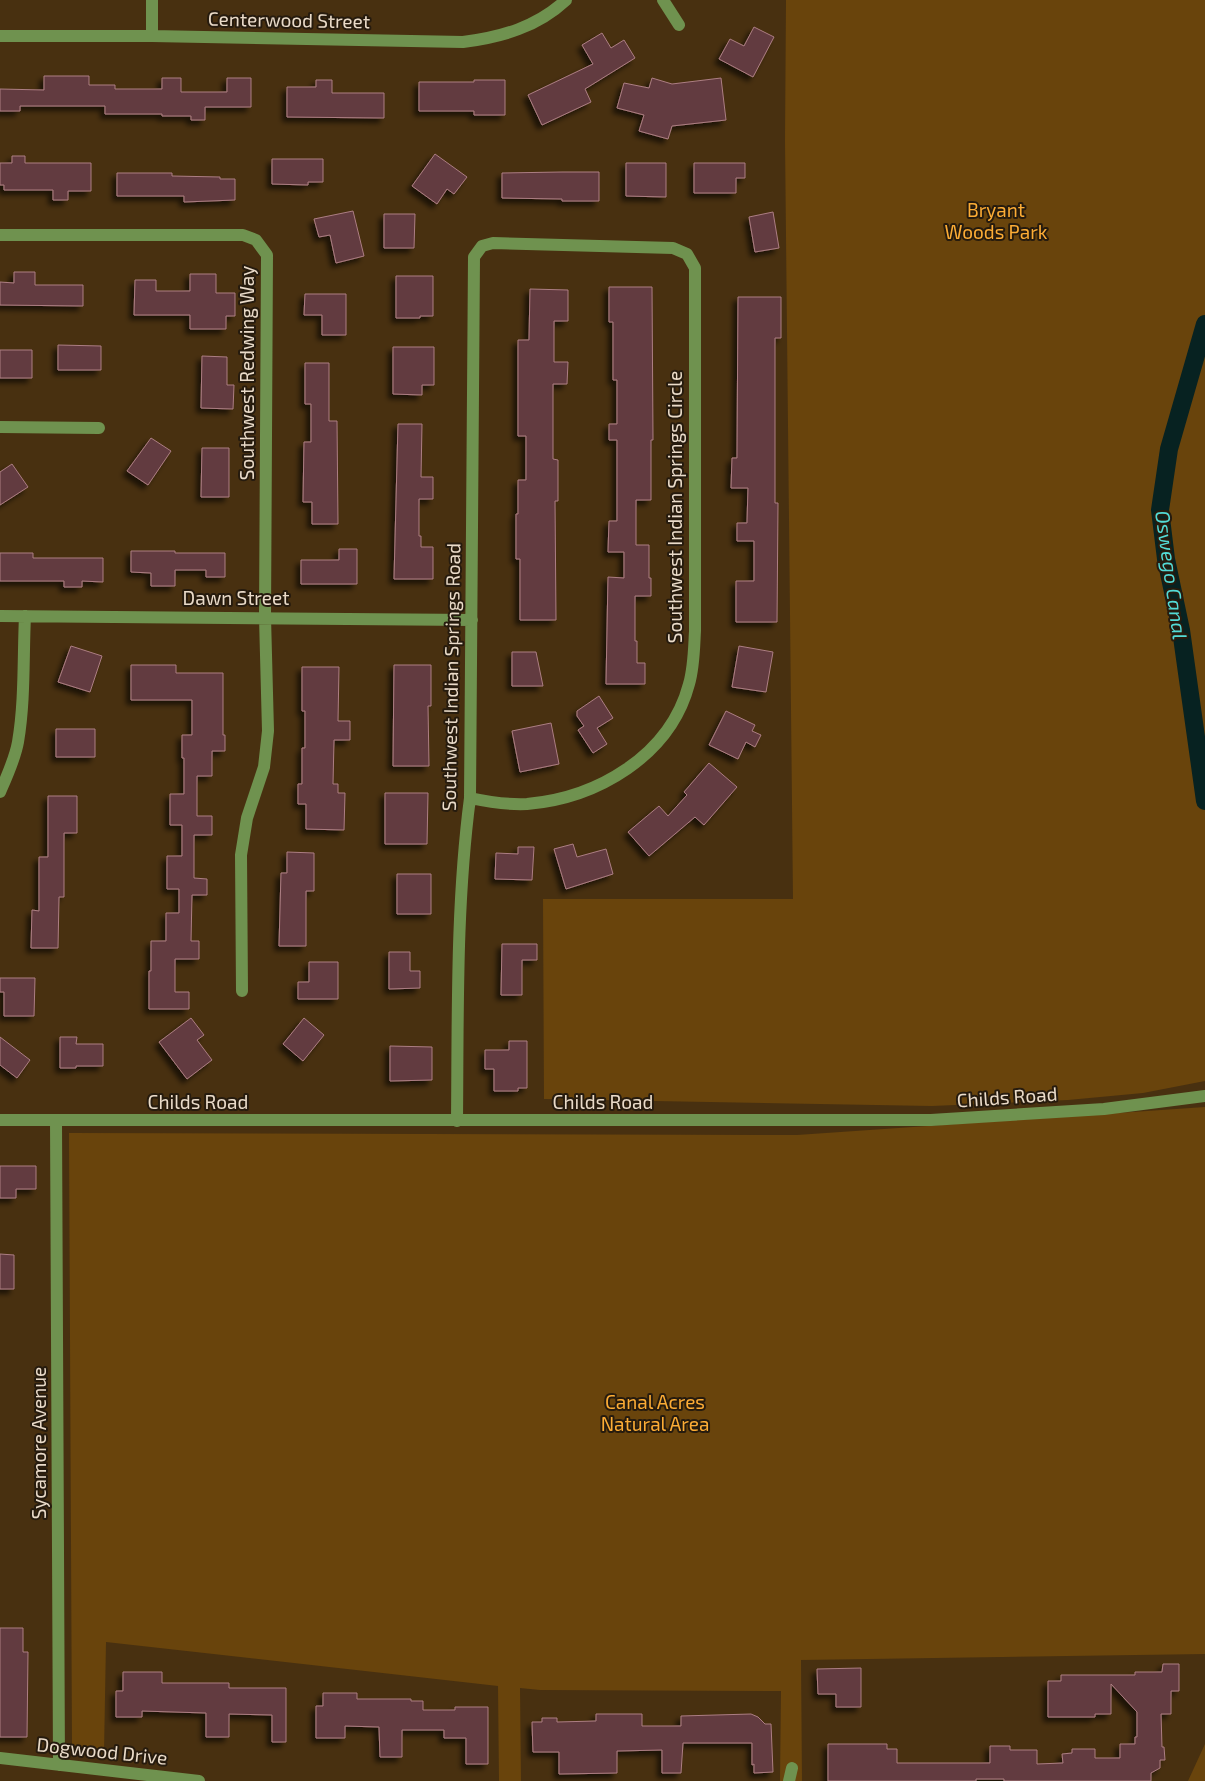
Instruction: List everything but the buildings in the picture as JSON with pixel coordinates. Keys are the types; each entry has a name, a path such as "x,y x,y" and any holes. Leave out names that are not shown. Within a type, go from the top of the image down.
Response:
{"street":[{"path":"152,0 152,36"},
{"name":"Centerwood Street","path":"0,36 152,36 463,42 505,35 523,28 542,19 566,0"},
{"path":"663,0 679,25"},
{"name":"Southwest Redwing Way","path":"0,235 243,235 256,240 267,255 265,617 268,745 264,767 247,818 241,855 242,990"},
{"name":"Southwest Indian Springs Road","path":"458,1121 459,920 463,851 470,798 474,257 482,246 492,243"},
{"name":"Southwest Indian Springs Circle","path":"470,798 505,804 545,802 596,787 636,763 659,741 678,712 690,684 695,631 695,268 687,254 673,248 492,243"},
{"path":"0,427 100,428"},
{"name":"Dawn Street","path":"0,616 472,620"},
{"path":"0,792 10,771 18,743 25,616"},
{"name":"Childs Road","path":"0,1120 931,1120 1104,1109 1205,1096"},
{"name":"Sycamore Avenue","path":"56,1121 59,1765"},
{"name":"Dogwood Drive","path":"0,1758 200,1781"},
{"path":"790,1781 792,1768"}],"green space":[{"name":"Bryant Woods Park","path":"786,0 1205,0 1205,1081 1143,1093 1068,1100 932,1106 544,1099 543,899 793,899 785,141"},
{"name":"Canal Acres Natural Area","path":"1205,1107 1205,1654 801,1660 802,1781 780,1781 781,1691 540,1690 520,1688 521,1781 499,1781 498,1686 106,1642 104,1752 72,1748 69,1133 797,1135"},
{"path":"1205,1744 1205,1781 1188,1781"}],"waterway":[{"name":"Oswego Canal","path":"1205,324 1169,449 1160,510 1166,559 1181,630 1205,801"}]}
